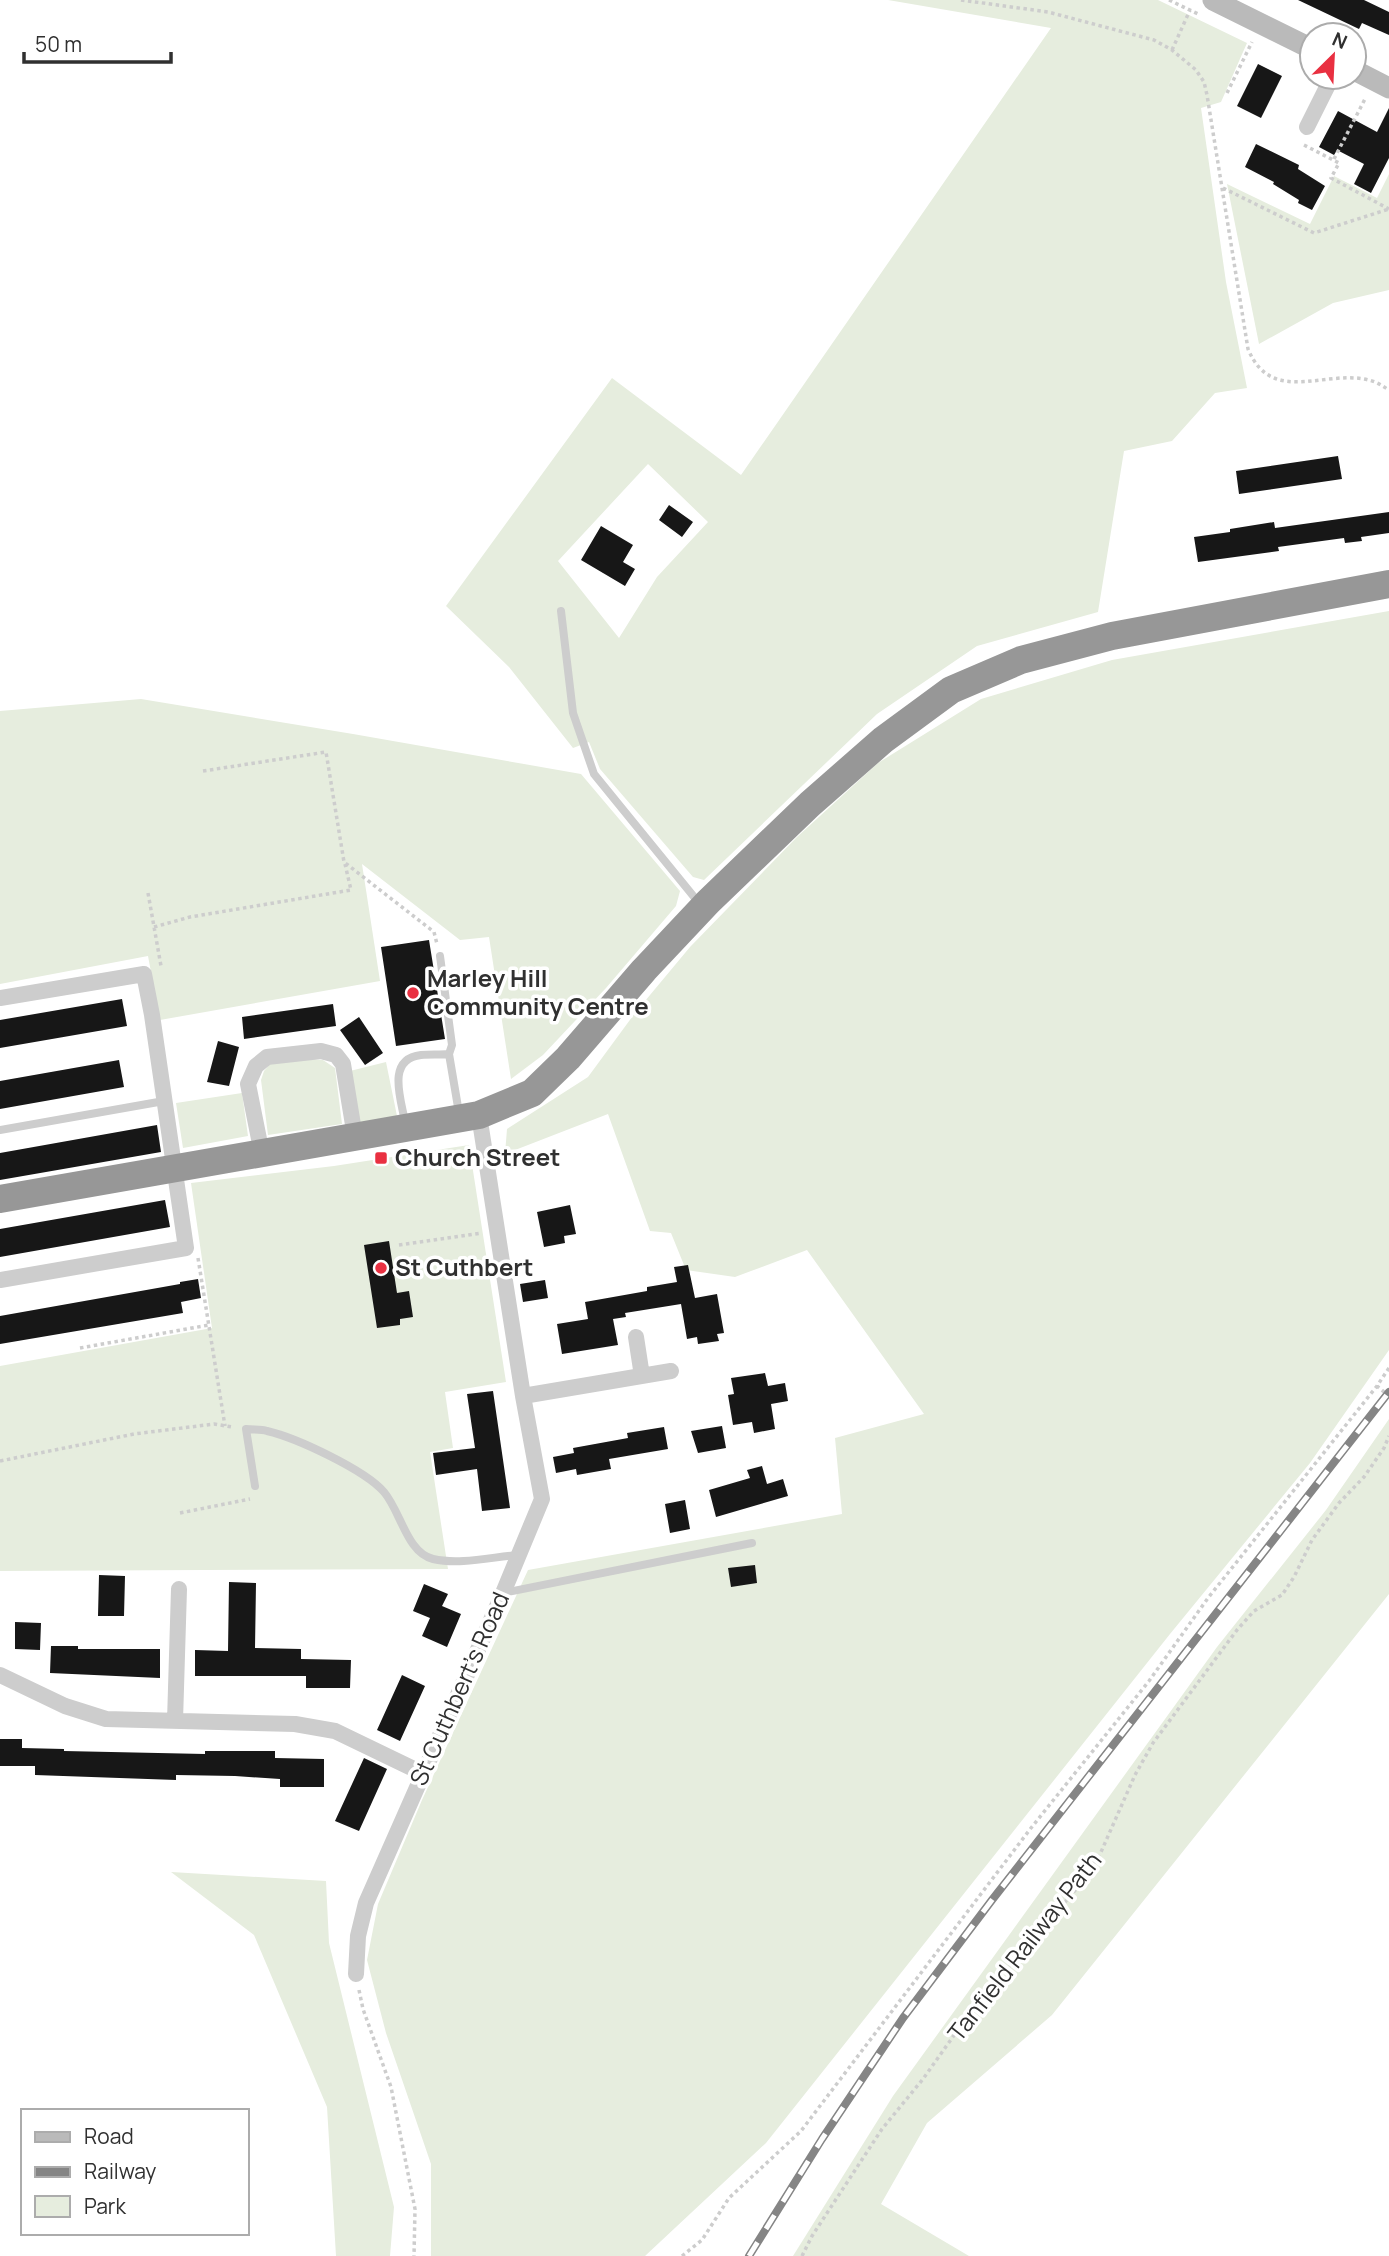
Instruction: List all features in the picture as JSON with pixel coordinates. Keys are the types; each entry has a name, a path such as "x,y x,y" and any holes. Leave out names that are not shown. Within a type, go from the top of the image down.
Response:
{"highway":[{"path":"0,1199 470,1117 532,1093 568,1058 644,970 703,908 810,804 883,740 951,690 1021,660 1112,636 1389,584"}],"street":[{"path":"1213,0 1298,42"},
{"path":"1368,78 1389,88"},
{"path":"1307,127 1325,91"},
{"path":"0,998 144,974 186,1248 0,1280"},
{"path":"262,1154 248,1084 256,1066 267,1058 321,1051 336,1055 343,1064 355,1137"},
{"name":"St Cuthbert's Road","path":"356,1974 358,1936 366,1903 542,1499 498,1230 470,1117"},
{"path":"636,1337 642,1376"},
{"path":"523,1395 671,1371"},
{"path":"175,1721 179,1589"},
{"path":"0,1675 65,1706 106,1719 295,1724 335,1731 422,1773"}],"lane":[{"path":"561,611 573,713 594,774 703,908"},
{"path":"440,956 452,1045 449,1054 470,1117"},
{"path":"406,1128 398,1076 400,1066 407,1059 420,1055 449,1054"},
{"path":"0,1130 164,1101"},
{"path":"255,1486 246,1429 267,1431 362,1472 384,1491 398,1513 413,1547 431,1559 457,1560 518,1555"},
{"path":"503,1593 752,1544"}],"path":[{"path":"961,0 1048,12 1154,40 1188,62 1204,82 1248,349 1260,371 1288,382 1354,379 1374,382 1389,390"},
{"path":"1172,50 1190,10"},
{"path":"1227,93 1252,42"},
{"path":"1334,160 1366,99"},
{"path":"1307,127 1299,142 1339,163 1331,178 1389,208"},
{"path":"1223,188 1314,233 1389,208"},
{"path":"154,927 190,917 351,890 326,752 203,771"},
{"path":"344,862 434,932 440,956"},
{"path":"148,893 162,976"},
{"path":"399,1245 498,1230"},
{"path":"186,1248 197,1257 225,1426"},
{"path":"80,1348 209,1325"},
{"path":"682,2256 702,2240 729,2198 801,2131 1031,1828 1149,1681 1208,1598 1389,1368"},
{"path":"1377,1386 1389,1396"},
{"path":"0,1461 134,1434 214,1424 246,1429"},
{"name":"Tanfield Railway Path","path":"802,2256 812,2236 882,2129 923,2079 972,2010 1078,1887 1101,1852 1135,1775 1153,1743 1237,1630 1254,1611 1282,1595 1312,1541 1339,1503 1364,1477 1389,1436"},
{"path":"180,1513 252,1499 255,1486"},
{"path":"356,1974 363,2009 391,2087 415,2209 414,2256"}],"green space":[{"path":"888,0 1158,0 1247,43 1221,102 1201,108 1226,282 1247,388 1215,393 1172,441 1124,451 1098,612 977,646 877,714 704,880 693,877 600,769 589,742 573,748 509,667 446,606 612,378 741,475 1051,28","holes":["648,464 708,522 657,577 619,638 558,561"]},
{"path":"1389,174 1389,290 1333,303 1259,344 1227,184 1310,224 1334,176 1377,198"},
{"path":"1389,611 1389,1350 1310,1463 1170,1634 766,2143 645,2256 431,2256 431,2164 386,2033 367,1960 378,1904 422,1800 528,1570 842,1514 835,1438 924,1414 807,1250 735,1277 686,1270 671,1233 650,1231 608,1114 505,1154 507,1129 588,1077 635,1013 690,947 797,837 878,763 981,699 1112,660"},
{"path":"141,699 581,774 680,891 676,906 606,988 543,1055 511,1079 489,937 460,940 362,864 380,981 160,1020 148,956 0,984 0,711"},
{"path":"323,1060 335,1068 342,1124 268,1135 261,1080 264,1071 270,1064"},
{"path":"386,1062 397,1116 360,1123 350,1071"},
{"path":"242,1093 248,1136 183,1148 176,1103"},
{"path":"469,1145 506,1382 445,1392 453,1448 430,1452 448,1569 0,1571 0,1366 212,1328 191,1183 334,1166"},
{"path":"1389,1419 1389,1594 1052,2015 927,2123 881,2204 969,2256 793,2256 893,2096 1217,1647 1326,1510"},
{"path":"171,1872 326,1881 329,1943 394,2207 390,2256 336,2256 327,2107 254,1935"}],"building":[{"path":"1298,0 1364,0 1389,12 1389,35 1368,26 1368,21 1342,21"},
{"path":"1258,64 1282,76 1261,118 1237,106"},
{"path":"1389,108 1389,158 1371,193 1354,184 1364,164 1337,150 1334,155 1319,147 1338,111 1377,132"},
{"path":"1256,144 1299,165 1298,169 1325,186 1312,210 1298,203 1299,200 1273,184 1274,182 1245,167"},
{"path":"1338,456 1342,479 1239,494 1236,471"},
{"path":"669,505 693,522 682,537 659,520"},
{"path":"1389,512 1389,533 1361,537 1362,541 1345,543 1344,538 1278,547 1279,551 1198,562 1194,537 1274,522 1275,528"},
{"path":"601,526 633,545 623,562 635,569 625,586 581,560"},
{"name":"Marley Hill Community Centre","path":"429,940 445,1039 396,1046 381,947"},
{"path":"122,999 127,1026 0,1048 0,1020"},
{"path":"333,1004 336,1026 244,1039 242,1017"},
{"path":"359,1017 383,1053 365,1065 340,1030"},
{"path":"218,1041 239,1047 229,1086 207,1082"},
{"path":"119,1060 124,1087 0,1109 0,1081"},
{"path":"157,1125 161,1152 0,1180 0,1153"},
{"path":"165,1200 170,1227 0,1257 0,1229"},
{"path":"570,1205 576,1234 564,1236 565,1243 544,1247 537,1212"},
{"name":"St Cuthbert","path":"389,1241 397,1293 409,1291 413,1317 400,1319 400,1325 377,1328 364,1245"},
{"path":"688,1265 695,1298 717,1294 724,1333 717,1334 719,1341 698,1344 697,1337 687,1339 681,1304 625,1313 626,1317 613,1319 618,1345 562,1354 557,1324 588,1319 585,1302 647,1291 647,1287 677,1282 674,1267"},
{"path":"198,1279 201,1298 181,1302 183,1313 0,1344 0,1316"},
{"path":"545,1280 548,1298 523,1302 520,1284"},
{"path":"765,1373 768,1386 785,1383 788,1401 771,1404 775,1429 754,1433 752,1422 733,1425 728,1395 734,1394 731,1378"},
{"path":"493,1391 510,1508 482,1511 477,1469 436,1475 433,1453 475,1448 467,1394"},
{"path":"722,1426 726,1448 698,1453 691,1431"},
{"path":"664,1427 668,1449 609,1459 611,1469 577,1475 576,1469 556,1473 553,1457 574,1453 573,1448 628,1438 627,1433"},
{"path":"762,1466 767,1484 783,1479 788,1496 716,1517 709,1490 750,1478 747,1470"},
{"path":"685,1500 690,1529 670,1533 665,1504"},
{"path":"755,1565 757,1583 731,1587 728,1568"},
{"path":"99,1575 125,1576 124,1616 98,1616"},
{"path":"229,1582 256,1583 255,1648 301,1649 301,1659 351,1660 350,1688 306,1688 306,1676 195,1676 195,1650 228,1651"},
{"path":"424,1584 448,1594 442,1606 461,1614 447,1647 422,1636 430,1618 413,1611"},
{"path":"15,1622 41,1623 40,1650 15,1649"},
{"path":"51,1646 78,1646 78,1649 160,1649 160,1678 50,1673"},
{"path":"402,1675 425,1686 400,1741 377,1730"},
{"path":"0,1739 22,1739 22,1748 64,1751 205,1754 205,1751 275,1751 275,1758 324,1759 324,1787 280,1787 280,1779 235,1776 176,1775 176,1780 35,1775 35,1766 0,1766"},
{"path":"364,1758 387,1769 359,1831 335,1821"}],"railway":[{"path":"749,2256 822,2139 903,2018 1389,1392"}],"place":[{"name":"Marley Hill Community Centre","path":"413,993"},
{"name":"Church Street","path":"381,1158"},
{"name":"St Cuthbert","path":"381,1268"}]}
